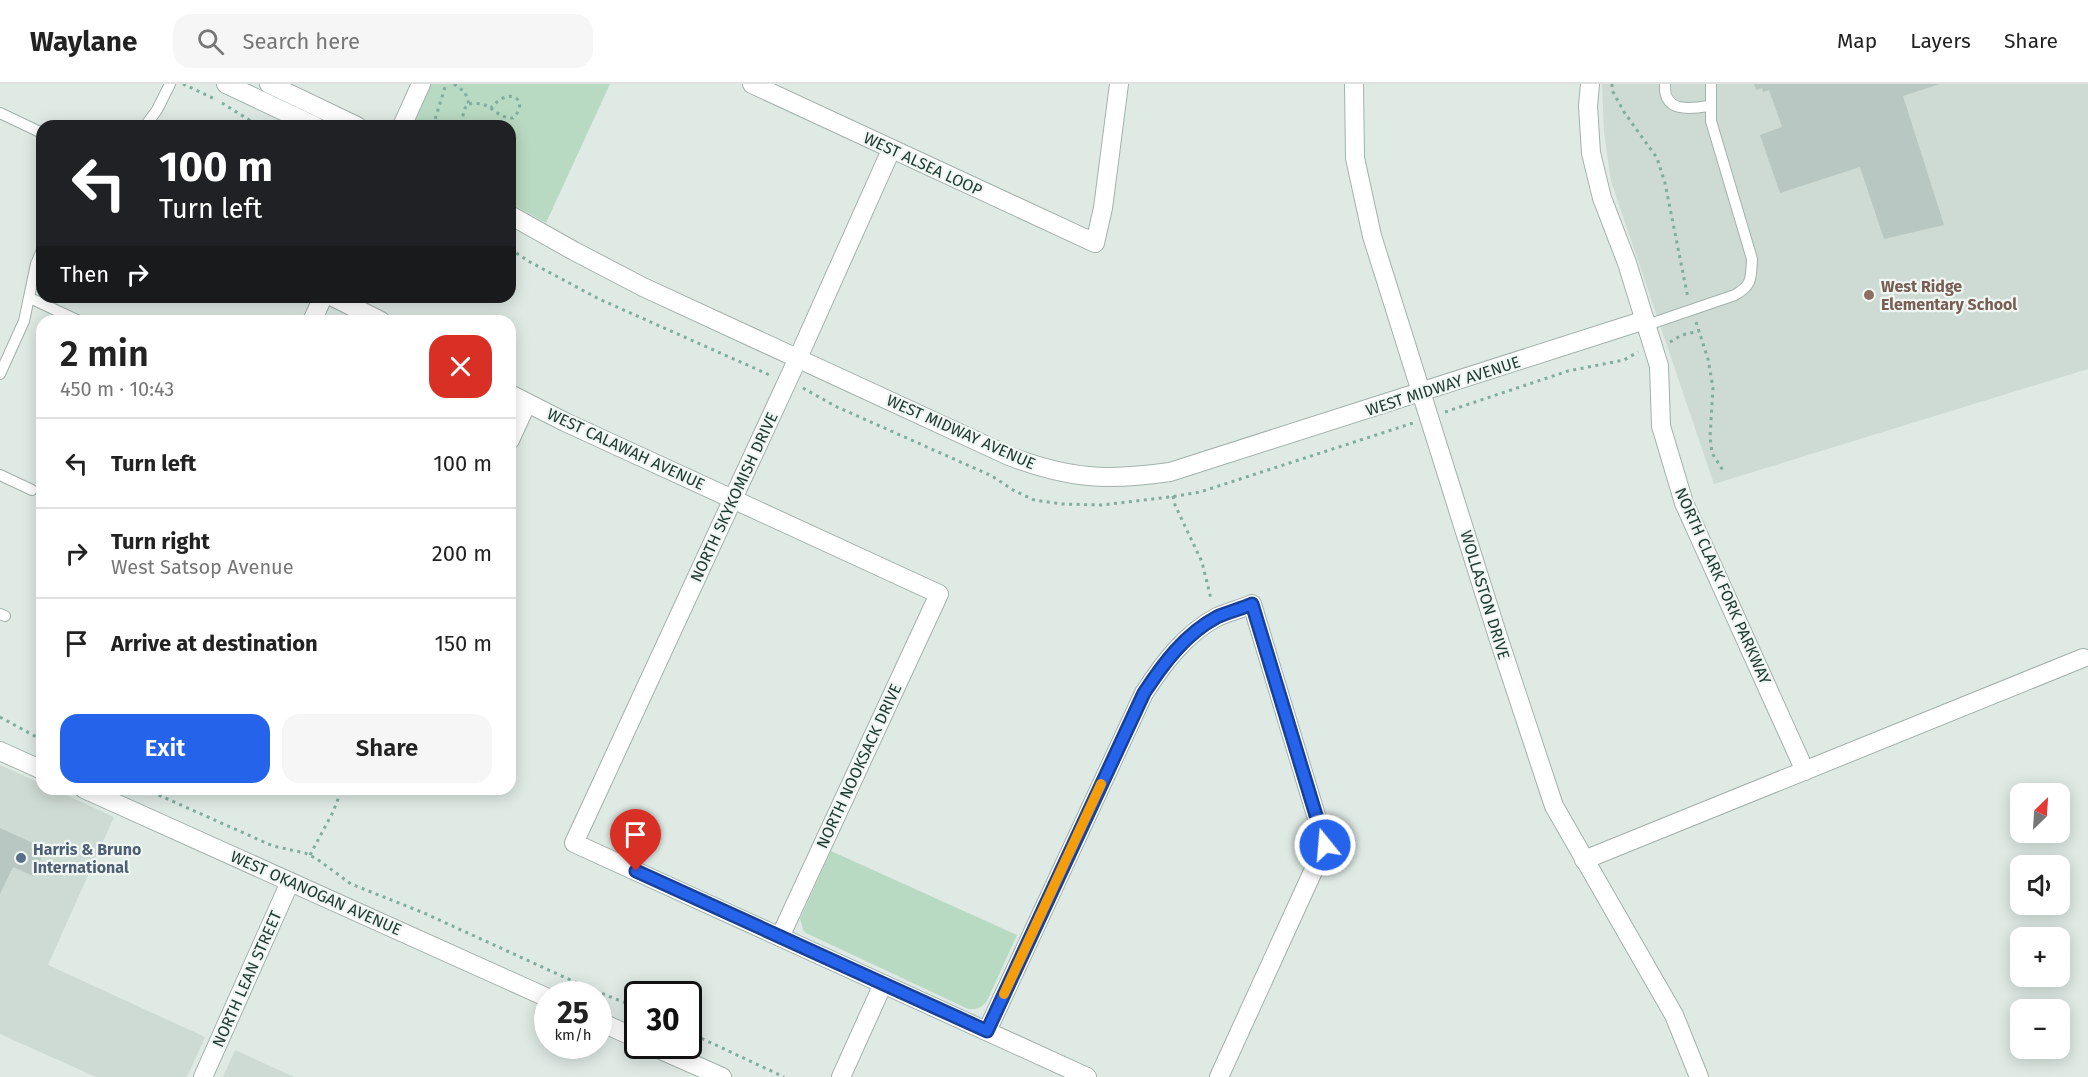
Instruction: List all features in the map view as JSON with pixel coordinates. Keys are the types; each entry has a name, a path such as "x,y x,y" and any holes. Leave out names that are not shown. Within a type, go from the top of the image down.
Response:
{"street":[{"path":"226,84 302,120"},
{"path":"268,84 344,120"},
{"path":"405,120 421,84"},
{"name":"WEST ALSEA LOOP","path":"752,84 1095,243 1103,208 1119,84"},
{"name":"WOLLASTON DRIVE","path":"1354,84 1355,158 1372,236 1499,640 1554,806 1674,1015 1699,1077"},
{"name":"NORTH CLARK FORK PARKWAY","path":"1590,84 1588,106 1591,153 1602,198 1627,263 1654,347 1659,366 1660,426 1684,503 1805,771"},
{"name":"NORTH SKYKOMISH DRIVE","path":"780,937 574,843 798,358 891,150"},
{"name":"WEST MIDWAY AVENUE","path":"516,218 643,287 1020,460 1040,468 1072,475 1102,478 1170,472 1646,322"},
{"path":"345,303 369,315"},
{"name":"WEST CALAWAH AVENUE","path":"516,397 939,594"},
{"path":"516,427 527,403"},
{"name":"NORTH NOOKSACK DRIVE","path":"780,937 939,594"},
{"path":"987,1031 1144,693 1161,666 1200,627 1219,616 1252,604 1325,845 1219,1077"},
{"path":"1584,860 2083,658"},
{"path":"0,751 36,767"},
{"name":"WEST OKANOGAN AVENUE","path":"97,795 534,992"},
{"name":"NORTH LEAN STREET","path":"203,1077 290,882"},
{"path":"780,937 1087,1077"},
{"path":"841,1077 883,984"},
{"path":"681,1059 722,1077"}],"lane":[{"path":"149,120 157,110 170,84"},
{"path":"1665,84 1669,100 1677,107 1686,109 1709,106"},
{"path":"1646,322 1693,311 1735,295 1747,288 1751,278 1752,259 1711,121 1709,106 1711,84"},
{"path":"0,113 36,130"},
{"path":"1,371 24,321 36,264"},
{"path":"30,298 36,301"},
{"path":"41,303 66,315"},
{"path":"0,475 32,490"}],"path":[{"path":"183,84 205,93 249,120"},
{"path":"435,120 446,84"},
{"path":"454,84 465,93 469,104"},
{"path":"1612,84 1612,90 1624,112 1657,158 1665,183 1693,311 1708,359 1713,388 1711,445 1724,472"},
{"path":"463,120 465,108 469,104 483,103 500,116 513,118 518,114 519,100 507,94 500,96 491,108"},
{"path":"516,253 599,299 802,387 835,406 985,472 1034,500 1062,504 1102,505 1200,492 1568,371 1624,360 1637,352 1699,331"},
{"path":"1173,496 1202,562 1211,599"},
{"path":"0,717 36,738"},
{"path":"158,795 273,846 310,855 351,884 424,913 624,1002"},
{"path":"310,855 340,795"},
{"path":"702,1039 784,1077"}],"shaded area":[{"name":"West Ridge Elementary School","path":"1602,84 2088,84 2088,369 1714,484 1611,181 1604,132"},
{"path":"0,765 36,781 36,795 66,795 114,817 48,965 205,1037 187,1077 96,1077 0,1034"},
{"path":"235,1050 294,1077 223,1077"}],"green space":[{"path":"430,84 610,84 546,223 516,206 516,120 414,120"},
{"path":"831,851 1017,935 987,1001 981,1007 968,1009 804,932 800,919"}],"building":[{"path":"1754,84 1940,84 1903,96 1944,225 1884,239 1860,167 1780,193 1760,135 1782,127 1769,90 1763,92 1762,88 1756,90"},
{"name":"Harris & Bruno International","path":"0,828 46,849 33,876 13,867 0,894"}],"slow traffic":[{"path":"1004,994 1101,784"}],"place":[{"name":"West Ridge Elementary School","path":"1869,295"},
{"name":"Harris & Bruno International","path":"21,858"}],"route":[{"path":"636,871 987,1031 1144,693 1161,666 1200,627 1219,616 1252,604 1325,845"}]}
